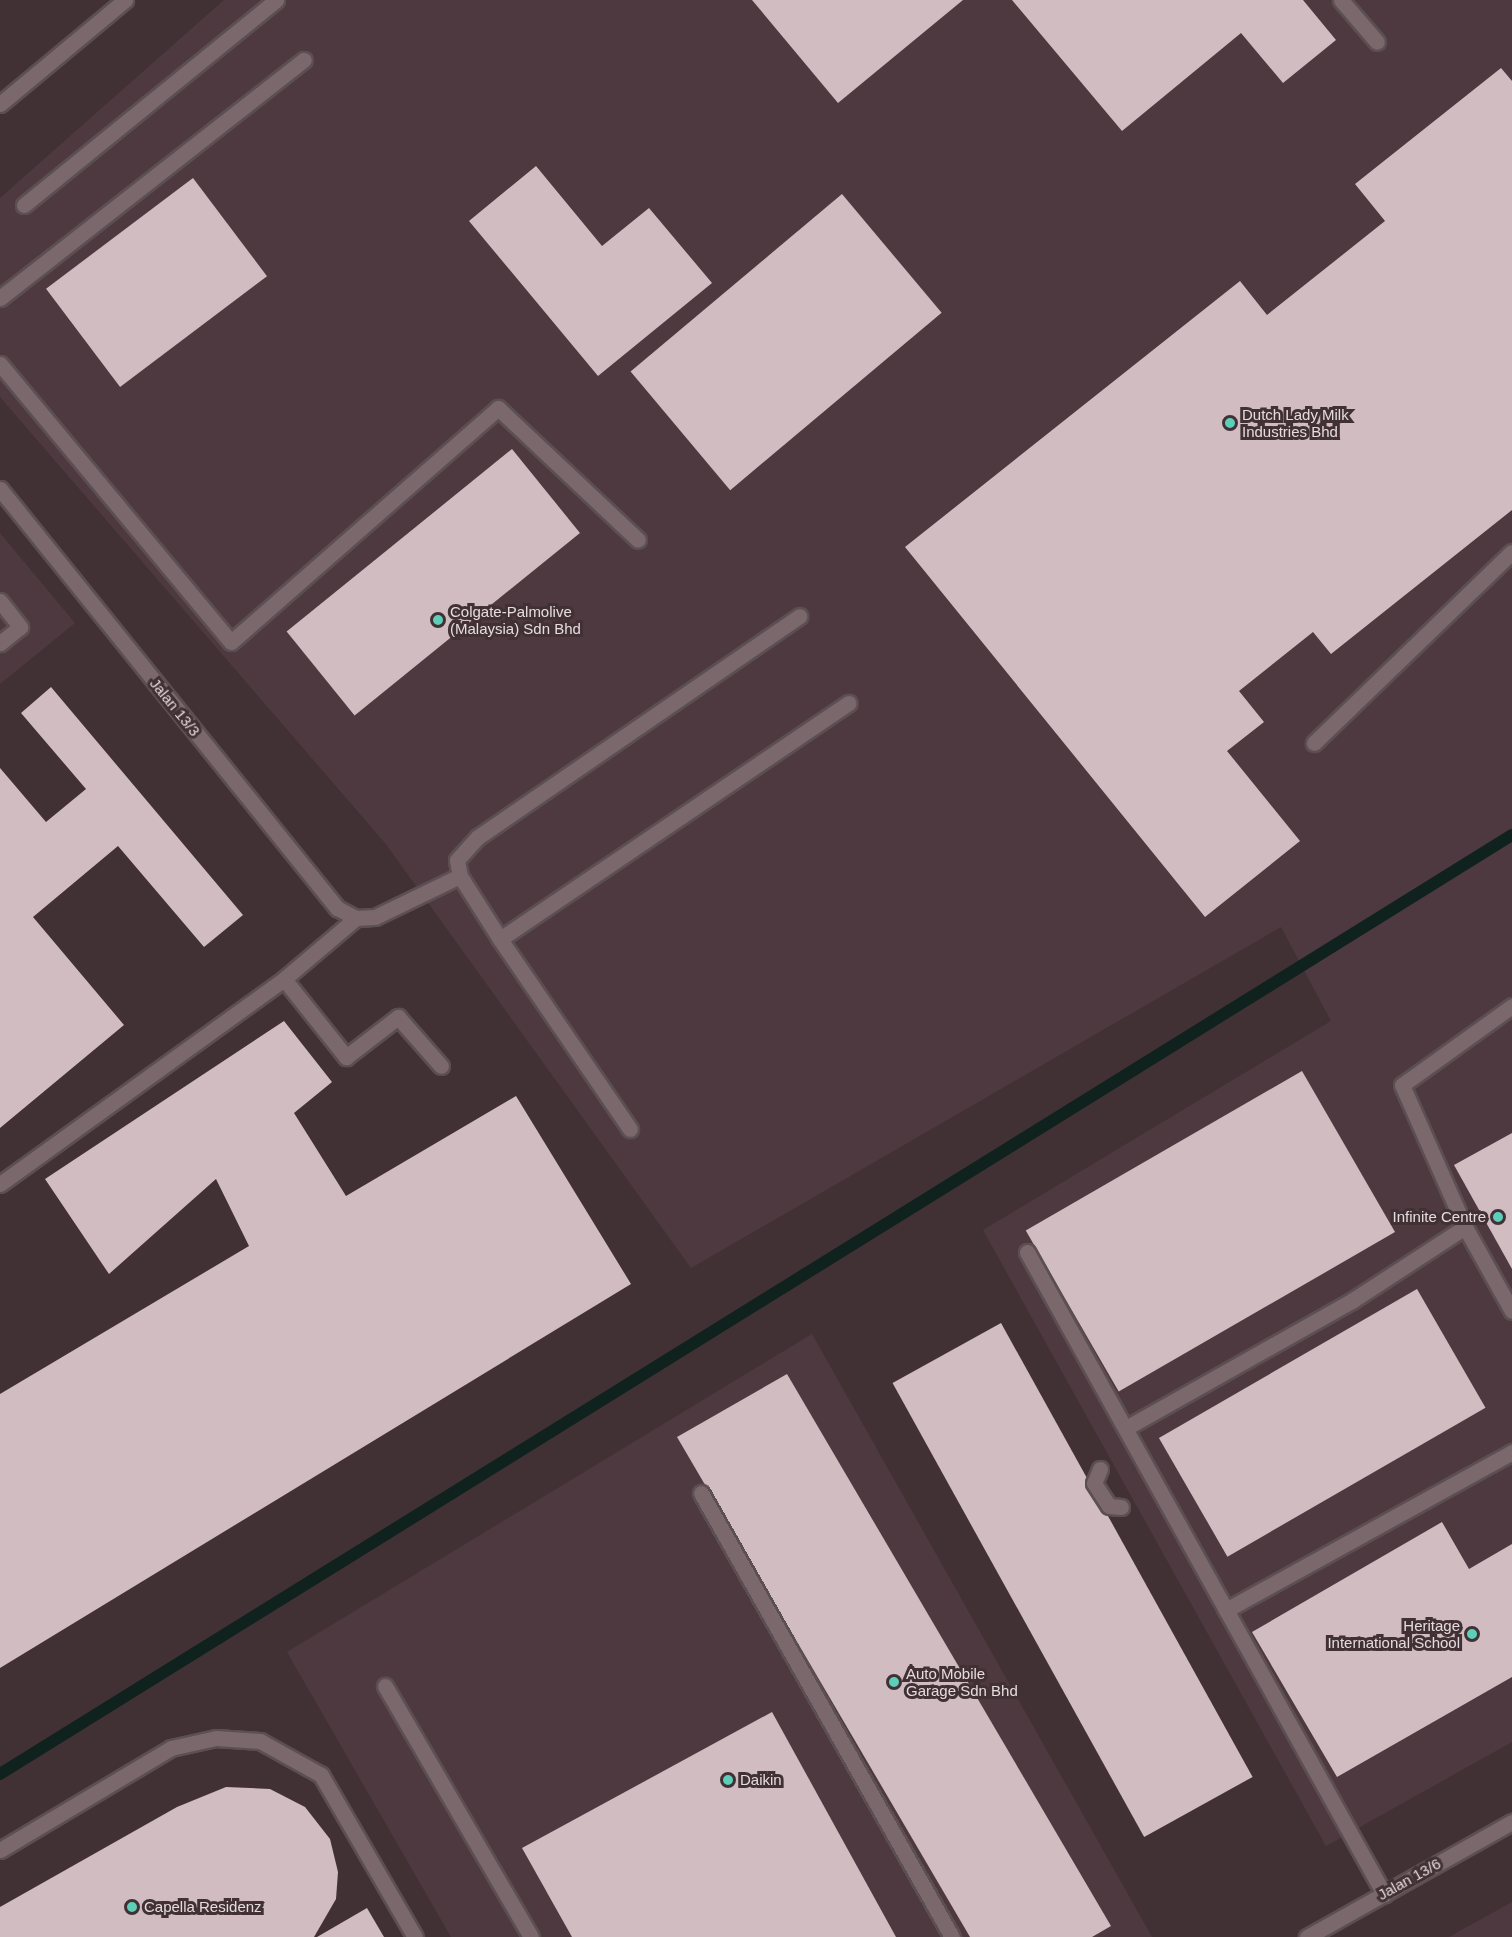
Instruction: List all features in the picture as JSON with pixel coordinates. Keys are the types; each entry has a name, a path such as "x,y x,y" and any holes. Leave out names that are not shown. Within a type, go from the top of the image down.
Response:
{"street":[{"path":"0,104 125,0"},
{"path":"24,205 276,0"},
{"path":"1341,0 1377,42"},
{"path":"0,298 304,60"},
{"path":"0,364 231,642 498,408 638,540"},
{"name":"Jalan 13/3","path":"0,489 337,908 356,918"},
{"path":"1314,743 1512,552"},
{"path":"0,601 20,627 0,643"},
{"path":"630,1129 500,939 460,876 457,860 471,842 799,616"},
{"path":"500,939 849,703"},
{"path":"0,1184 284,979 356,918 375,917 460,876"},
{"path":"284,979 346,1057 398,1017 441,1066"},
{"path":"1512,1006 1402,1085 1465,1227 1512,1311"},
{"path":"1126,1428 1353,1300 1465,1227"},
{"path":"1027,1251 1384,1894"},
{"path":"1226,1610 1512,1452"},
{"path":"1100,1469 1094,1483 1109,1506 1121,1507"},
{"path":"701,1493 952,1937"},
{"path":"385,1686 531,1937"},
{"path":"0,1850 171,1748 216,1738 260,1741 321,1775 415,1937"},
{"name":"Jalan 13/6","path":"1307,1937 1512,1822"}],"shaded area":[{"path":"224,0 1512,0 1512,1742 1326,1846 983,1230 1331,1021 1281,927 691,1268 385,843 0,397 0,198"},
{"path":"0,533 75,623 0,684"},
{"path":"812,1334 1152,1937 451,1937 287,1652"},
{"path":"1512,1902 1512,1937 1449,1937"}],"building":[{"path":"752,0 963,0 838,103"},
{"path":"1012,0 1303,0 1336,40 1283,83 1241,33 1122,131"},
{"path":"1501,68 1512,81 1512,510 1331,654 1313,632 1239,691 1264,722 1227,751 1300,841 1205,917 905,547 1240,281 1267,315 1385,221 1355,184"},
{"path":"536,166 602,246 649,208 712,283 598,376 469,221"},
{"path":"193,178 267,276 120,387 46,289"},
{"path":"842,194 942,313 730,490 631,371"},
{"path":"512,449 580,533 355,715 287,632"},
{"path":"51,687 243,915 204,947 118,846 33,917 124,1025 0,1128 0,768 46,822 86,789 21,713"},
{"path":"284,1021 332,1082 294,1113 346,1196 516,1096 631,1284 0,1668 0,1394 249,1246 216,1179 109,1274 45,1179"},
{"path":"1302,1071 1395,1232 1119,1392 1026,1230"},
{"name":"Infinite Centre","path":"1512,1133 1512,1269 1454,1165"},
{"path":"1417,1289 1486,1408 1227,1557 1159,1438"},
{"path":"1001,1323 1253,1777 1144,1837 893,1383"},
{"name":"Auto Mobile Garage Sdn Bhd","path":"787,1374 1111,1926 1092,1937 970,1937 677,1437"},
{"path":"1442,1522 1469,1569 1512,1544 1512,1677 1337,1777 1252,1632"},
{"name":"Daikin","path":"772,1712 896,1937 572,1937 522,1848"},
{"path":"226,1787 270,1789 305,1807 330,1839 338,1872 336,1899 314,1937 0,1937 0,1907 177,1807"},
{"path":"367,1908 384,1937 317,1937"}],"waterway":[{"path":"0,1774 1512,835"}],"place":[{"name":"Dutch Lady Milk Industries Bhd","path":"1230,423"},
{"name":"Colgate-Palmolive (Malaysia) Sdn Bhd","path":"438,620"},
{"name":"Infinite Centre","path":"1498,1217"},
{"name":"Heritage International School","path":"1472,1634"},
{"name":"Auto Mobile Garage Sdn Bhd","path":"894,1682"},
{"name":"Daikin","path":"728,1780"},
{"name":"Capella Residenz","path":"132,1907"}]}
